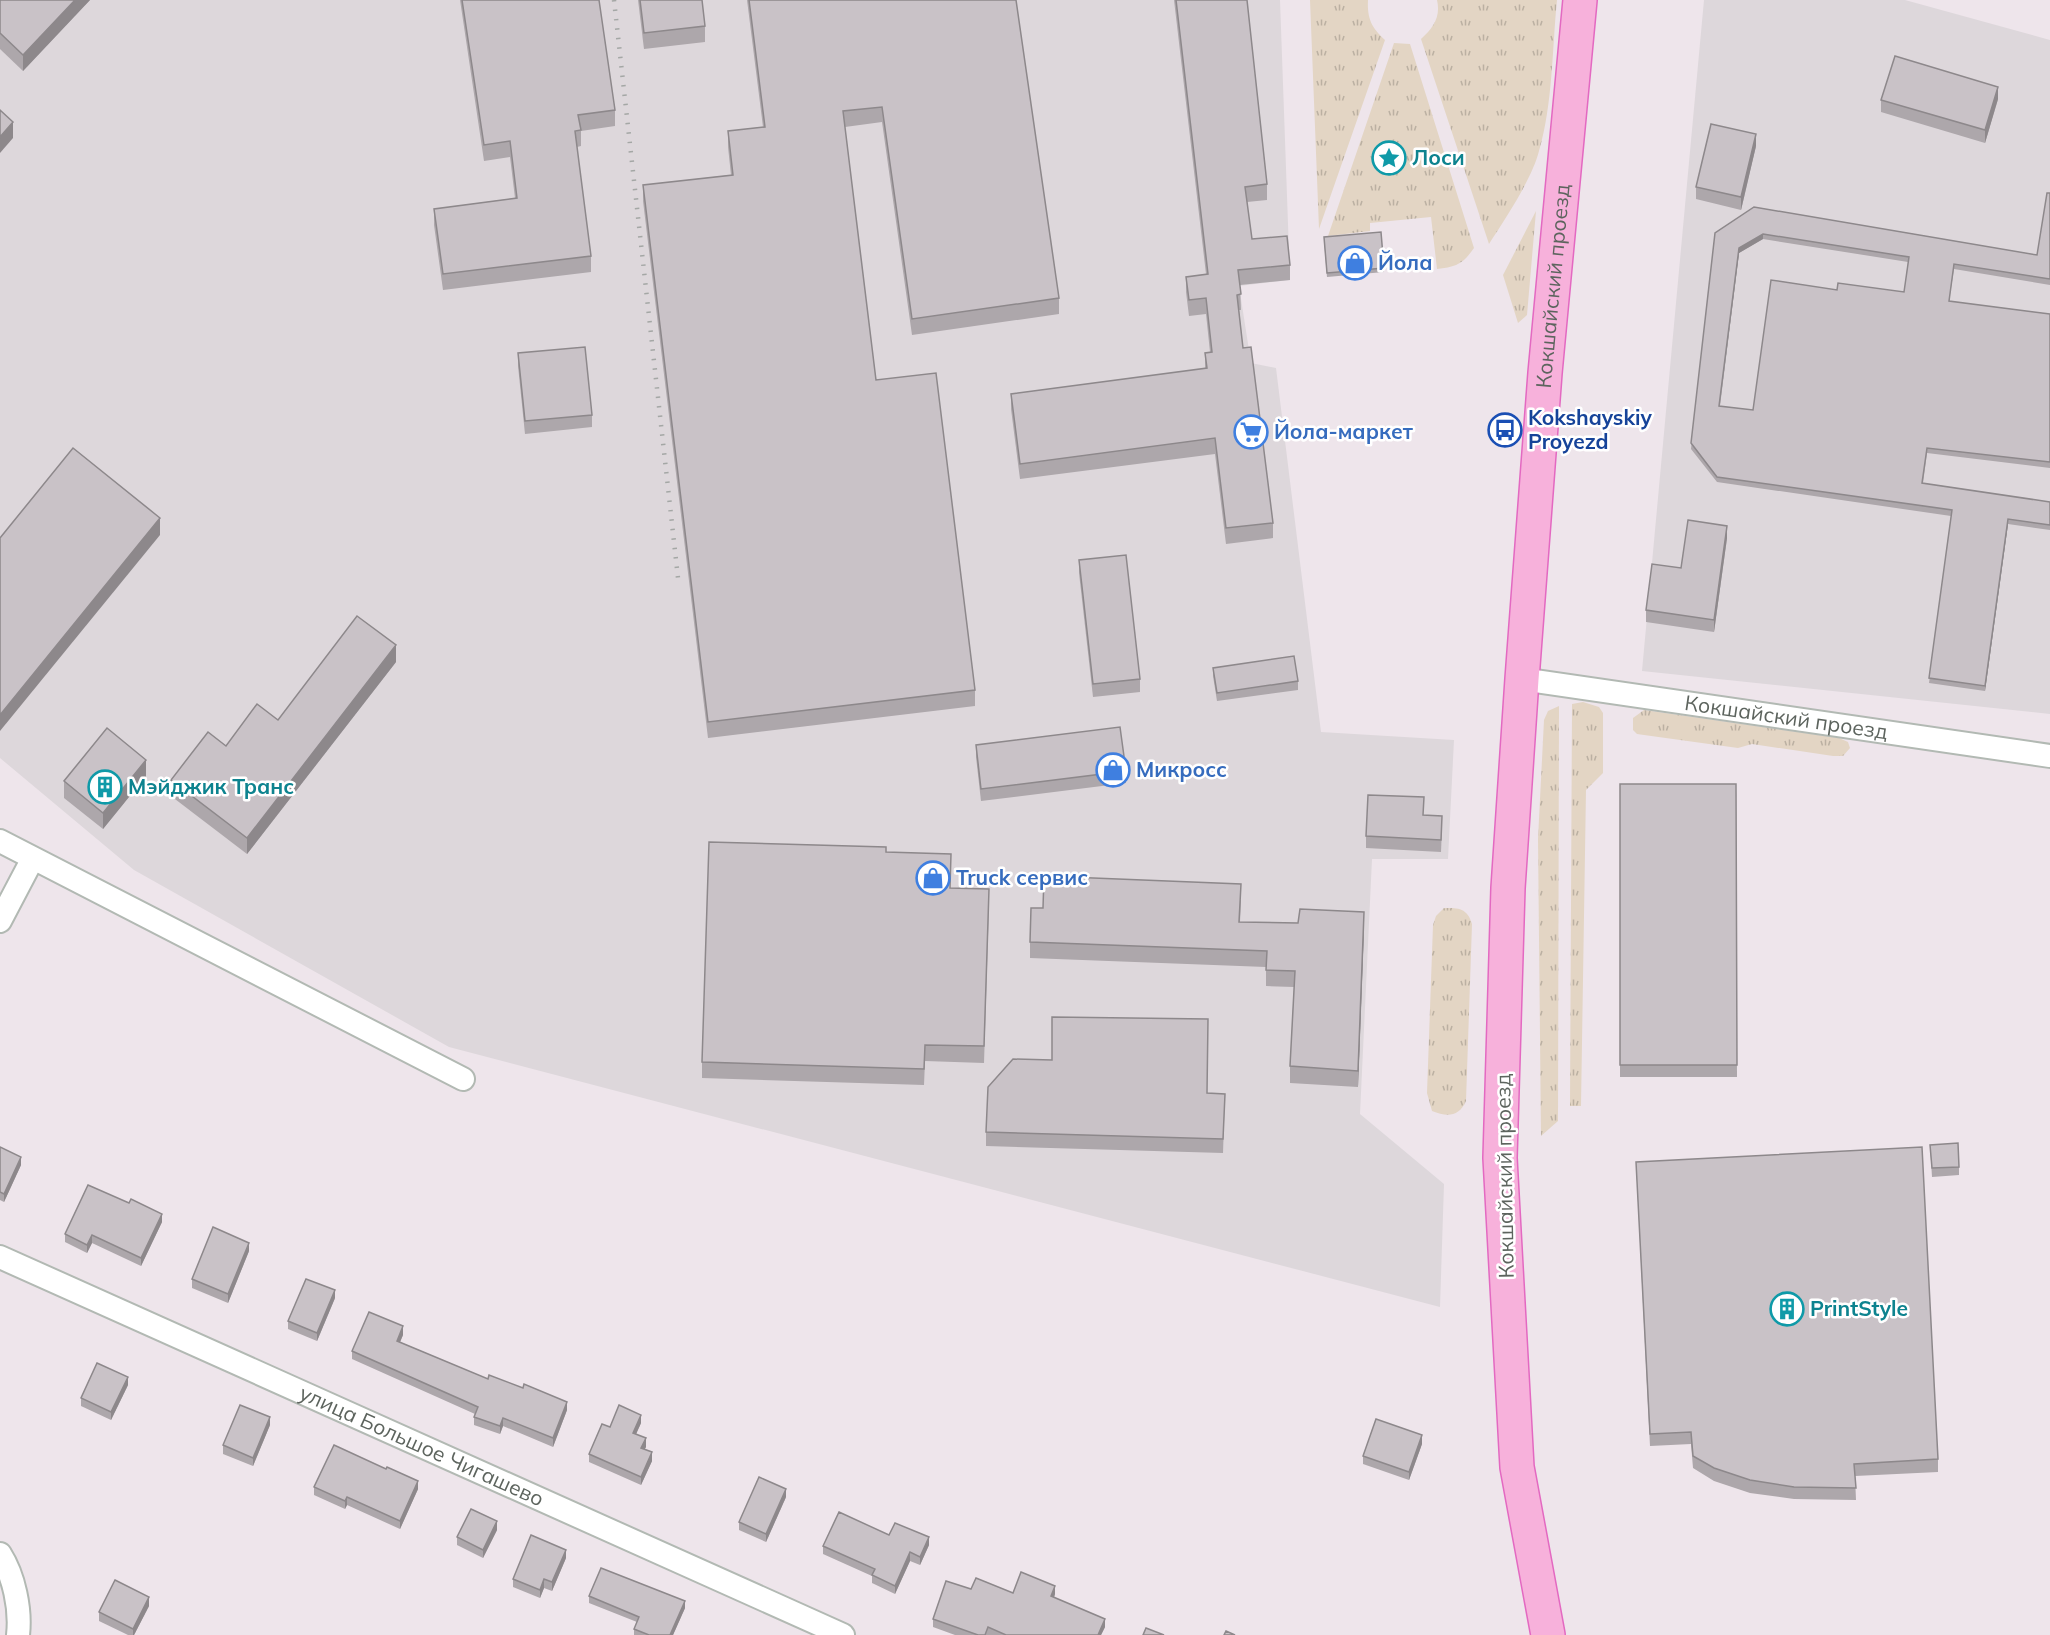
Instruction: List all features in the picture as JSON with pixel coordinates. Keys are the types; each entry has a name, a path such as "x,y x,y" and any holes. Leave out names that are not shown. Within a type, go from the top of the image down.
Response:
{"main road":[{"name":"Кокшайский проезд","path":"1548,1635 1518,1467 1500,1158 1508,888 1522,678 1545,373 1580,0"}],"street":[{"name":"Кокшайский проезд","path":"1522,678 2050,756"},
{"path":"0,841 32,860 163,924 463,1079"},
{"path":"0,921 32,860"},
{"name":"улица Большое Чигашево","path":"0,1257 843,1635"},
{"path":"0,1554 14,1588 20,1621 18,1635"}],"shaded area":[{"path":"0,0 1280,0 1290,280 1239,286 1251,363 1276,368 1321,732 1454,740 1448,859 1372,859 1360,1114 1444,1184 1440,1307 449,1047 134,870 0,758"},
{"path":"1704,0 1905,0 2050,40 2050,714 1642,671"}],"green space":[{"path":"1310,0 1368,0 1371,23 1385,40 1319,229"},
{"path":"1437,0 1557,0 1550,95 1539,151 1524,186 1489,244 1421,39 1435,22 1438,12"},
{"path":"1394,43 1410,44 1474,248 1466,258 1449,267 1437,269 1431,217 1370,223 1370,231 1328,236"},
{"path":"1536,211 1527,315 1518,323 1503,275"},
{"path":"1583,702 1599,707 1603,713 1603,773 1586,790 1581,1106 1570,1106 1572,704"},
{"path":"1559,706 1558,1121 1541,1136 1538,839 1544,720 1548,711"},
{"path":"1644,710 1839,738 1848,742 1850,748 1843,756 1833,756 1752,744 1738,748 1637,734 1633,730 1633,718"},
{"path":"1444,908 1462,910 1468,915 1472,924 1466,1101 1460,1110 1448,1115 1432,1111 1427,1093 1433,925 1436,916"}],"building":[{"path":"0,0 75,0 23,55 0,33"},
{"path":"462,0 599,0 615,110 578,115 581,130 575,131 591,256 443,274 434,209 517,198 510,141 484,145"},
{"path":"640,0 702,0 705,26 644,33"},
{"path":"749,0 1016,0 1059,298 912,319 882,107 843,111 876,380 936,373 975,690 708,722 643,185 733,175 728,131 765,127"},
{"path":"1176,0 1247,0 1267,184 1245,187 1252,239 1287,236 1290,265 1238,270 1241,294 1237,295 1243,348 1251,347 1273,523 1226,528 1215,438 1020,464 1011,394 1207,368 1205,353 1212,352 1206,298 1189,300 1186,277 1208,274"},
{"path":"1895,56 1998,87 1985,130 1881,100"},
{"path":"0,110 13,122 0,137"},
{"path":"1711,124 1756,134 1741,197 1696,187"},
{"path":"2047,193 2050,193 2050,279 1954,264 1949,301 2050,314 2050,462 1927,448 1922,483 2050,502 2050,525 2008,519 1985,686 1929,678 1952,510 1717,477 1691,443 1715,233 1754,207 2037,255","holes":["1763,234 1909,257 1904,292 1838,283 1837,290 1771,280 1753,410 1719,406 1739,248"]},
{"name":"Йола","path":"1381,232 1384,268 1327,273 1324,237"},
{"path":"585,347 592,415 525,421 518,353"},
{"path":"73,448 160,518 0,715 0,538"},
{"path":"1688,520 1727,526 1714,620 1646,610 1652,564 1681,568"},
{"path":"1126,555 1140,679 1093,684 1079,560"},
{"path":"357,616 396,645 247,838 171,780 208,732 226,746 257,704 278,720"},
{"path":"1294,656 1298,681 1217,693 1213,668"},
{"path":"1120,727 1126,771 981,789 976,745"},
{"name":"Мэйджик Транс","path":"107,728 146,760 103,813 64,781"},
{"path":"1620,784 1736,784 1737,1065 1620,1065"},
{"path":"1368,795 1424,797 1423,815 1442,816 1441,840 1366,836"},
{"path":"709,842 886,847 886,852 951,854 950,888 989,889 984,1046 925,1045 924,1069 702,1062"},
{"path":"1044,876 1241,884 1239,922 1298,923 1300,909 1364,912 1358,1071 1290,1066 1295,971 1266,970 1267,951 1030,942 1031,908 1043,908"},
{"path":"1052,1017 1208,1019 1207,1093 1225,1094 1223,1139 986,1132 988,1087 1013,1059 1052,1060"},
{"path":"1958,1143 1959,1167 1932,1168 1930,1145"},
{"path":"0,1147 21,1157 4,1194 0,1192"},
{"name":"PrintStyle","path":"1922,1147 1938,1459 1854,1464 1856,1488 1794,1487 1750,1480 1714,1468 1693,1456 1691,1432 1650,1434 1636,1162"},
{"path":"88,1185 129,1203 131,1199 162,1214 141,1258 92,1235 87,1245 65,1234"},
{"path":"213,1227 249,1243 228,1294 192,1279"},
{"path":"306,1279 335,1290 317,1333 288,1321"},
{"path":"369,1312 403,1326 397,1341 488,1379 489,1375 523,1388 524,1384 567,1402 553,1438 503,1418 500,1426 474,1417 478,1407 352,1351"},
{"path":"97,1363 128,1377 111,1412 81,1398"},
{"path":"240,1405 270,1417 253,1458 223,1445"},
{"path":"619,1405 641,1415 633,1433 646,1438 641,1448 652,1452 641,1477 589,1454 602,1424 610,1427"},
{"path":"1376,1419 1422,1435 1409,1472 1363,1456"},
{"path":"334,1445 418,1481 400,1521 347,1497 345,1501 314,1487"},
{"path":"759,1477 786,1489 766,1534 739,1522"},
{"path":"471,1509 497,1521 483,1550 457,1537"},
{"path":"839,1512 889,1535 895,1523 929,1537 920,1557 910,1552 895,1586 872,1575 875,1569 823,1546"},
{"path":"531,1535 566,1550 552,1582 544,1579 540,1590 513,1579"},
{"path":"601,1568 685,1601 670,1635 649,1635 634,1629 639,1617 589,1596"},
{"path":"1021,1572 1055,1586 1051,1596 1105,1619 1098,1635 1006,1635 988,1627 985,1635 978,1635 933,1619 946,1581 971,1589 976,1578 1013,1593"},
{"path":"115,1580 149,1597 133,1629 99,1612"},
{"path":"1146,1628 1164,1635 1143,1635"}],"railway":[{"path":"614,0 678,578"}],"place":[{"name":"Лоси","path":"1389,158"},
{"name":"Йола","path":"1355,263"},
{"name":"Kokshayskiy Proyezd","path":"1505,430"},
{"name":"Йола-маркет","path":"1251,432"},
{"name":"Микросс","path":"1113,770"},
{"name":"Мэйджик Транс","path":"105,787"},
{"name":"Truck сервис","path":"933,878"},
{"name":"PrintStyle","path":"1787,1309"}]}
